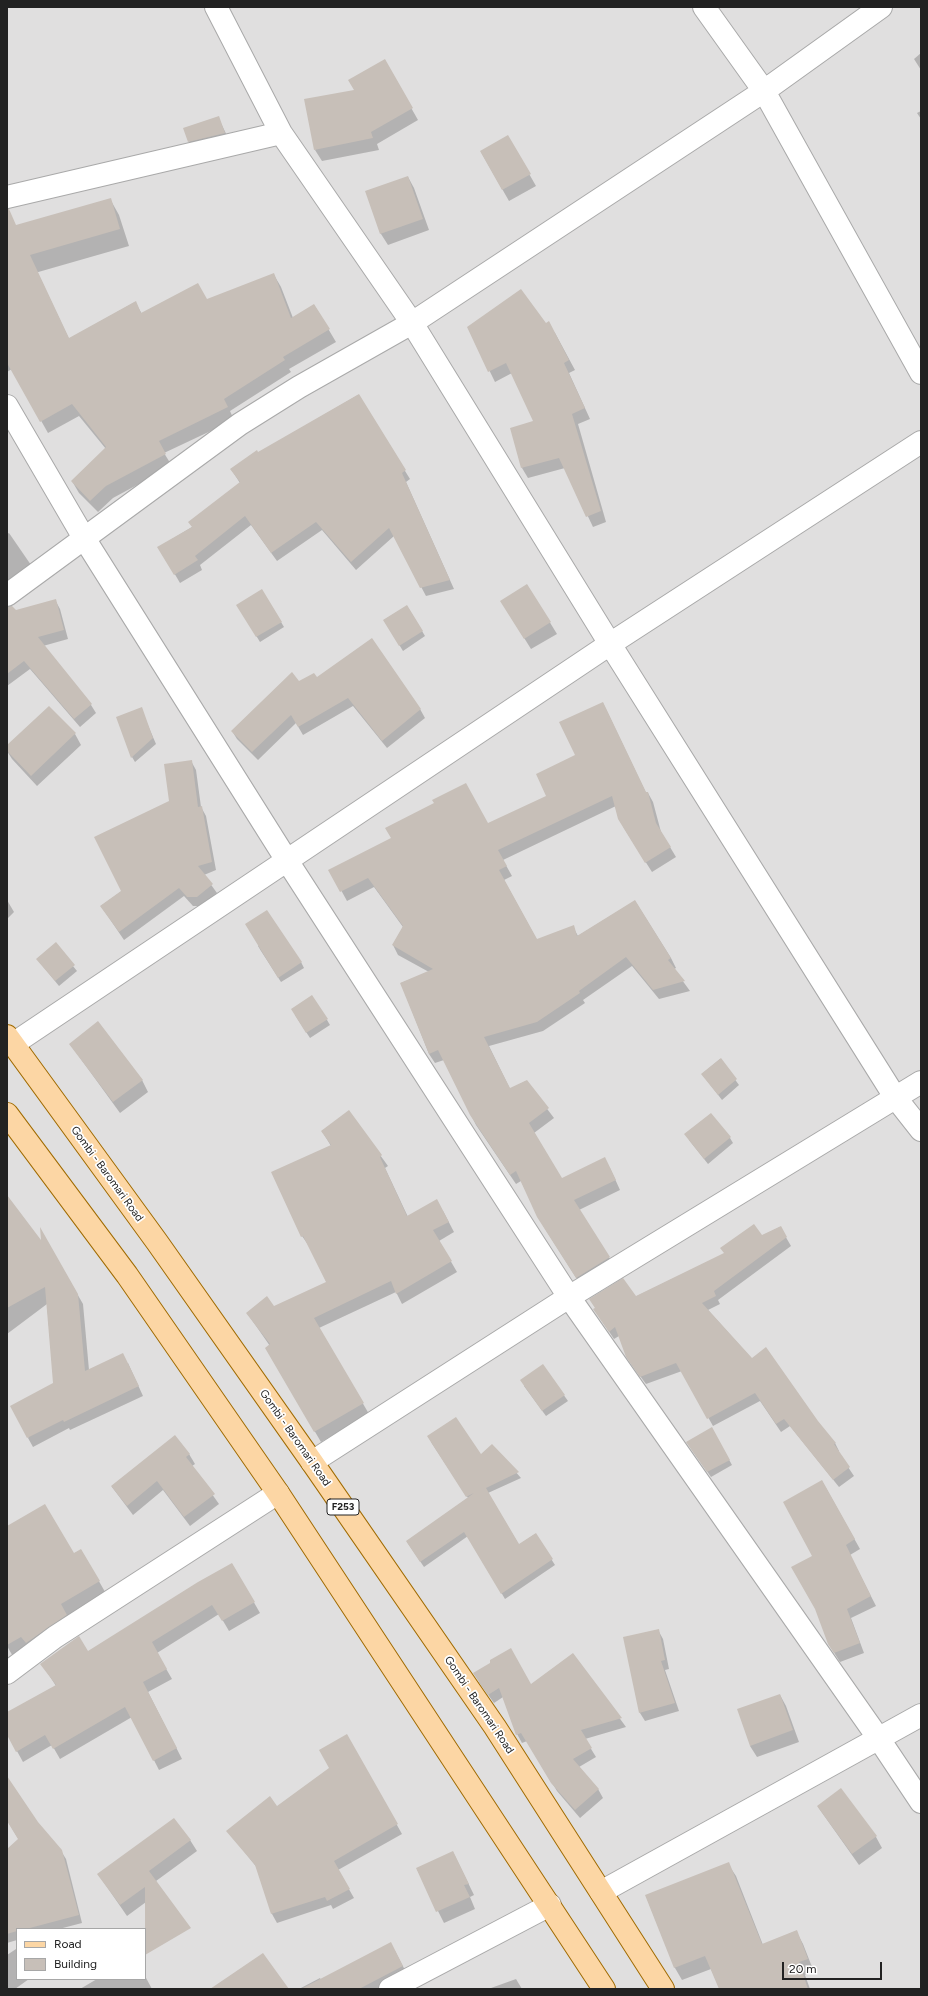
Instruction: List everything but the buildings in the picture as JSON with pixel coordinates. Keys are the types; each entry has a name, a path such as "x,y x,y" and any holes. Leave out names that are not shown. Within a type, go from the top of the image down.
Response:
{"main road":[{"name":"Gombi - Baromari Road","path":"10,1040 157,1242 312,1462 495,1727 663,1989"},
{"path":"7,1114 127,1275 278,1493 604,1989"}],"street":[{"path":"216,7 281,133 412,323 610,644 895,1097 921,1130"},
{"path":"704,7 764,91 921,372"},
{"path":"7,595 240,424 299,387 412,323 764,91 881,7"},
{"path":"7,197 281,133"},
{"path":"7,406 84,538 286,859 569,1297 879,1739 921,1802"},
{"path":"10,1040 610,644 921,442"},
{"path":"312,1462 569,1297 921,1082"},
{"path":"7,1673 55,1637 278,1493"},
{"path":"601,1892 921,1715"},
{"path":"390,1989 550,1905"}],"shaded area":[{"path":"7,7 921,7 921,1989 7,1989"}]}
